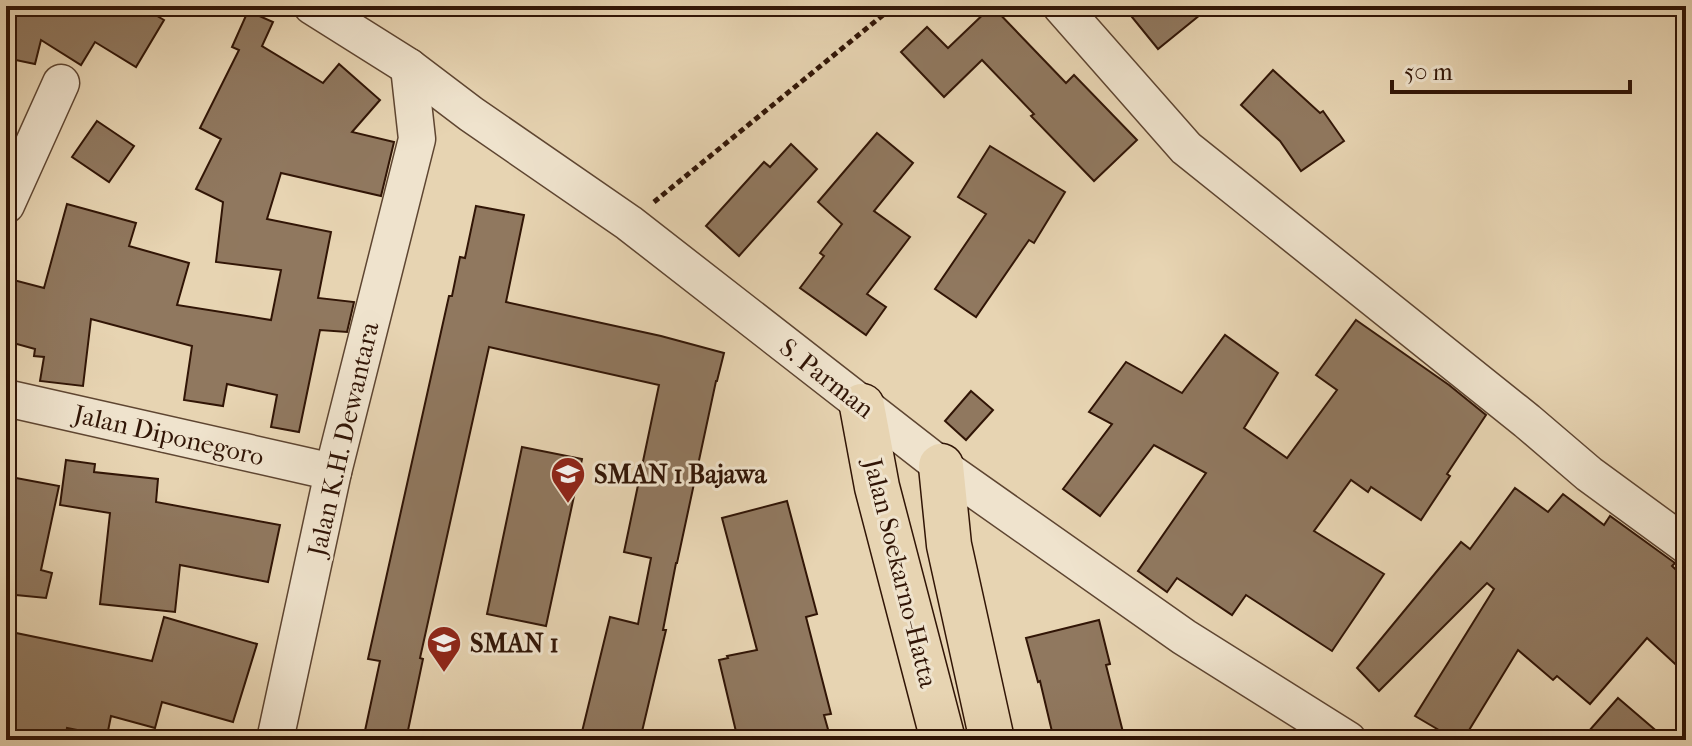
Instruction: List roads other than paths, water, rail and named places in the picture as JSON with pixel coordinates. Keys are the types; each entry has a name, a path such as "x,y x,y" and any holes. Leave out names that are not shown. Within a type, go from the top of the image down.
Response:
{"highway":[{"name":"Jalan Soekarno-Hatta","path":"862,406 877,487 943,740"},
{"name":"Jalan Soekarno-Hatta","path":"941,466 949,545 992,740"}],"street":[{"name":"S. Parman","path":"312,6 409,67 471,114 629,223 941,466 1184,637 1348,740"},
{"path":"1061,6 1186,148 1589,474 1686,545"},
{"path":"409,67 417,139 471,114"},
{"path":"6,205 61,83"},
{"name":"Jalan K.H. Dewantara","path":"275,740 333,472 417,139"},
{"name":"Jalan Diponegoro","path":"6,398 333,472"}],"place":[{"name":"SMAN 1 Bajawa","path":"568,505"},
{"name":"SMAN 1","path":"444,674"}]}
